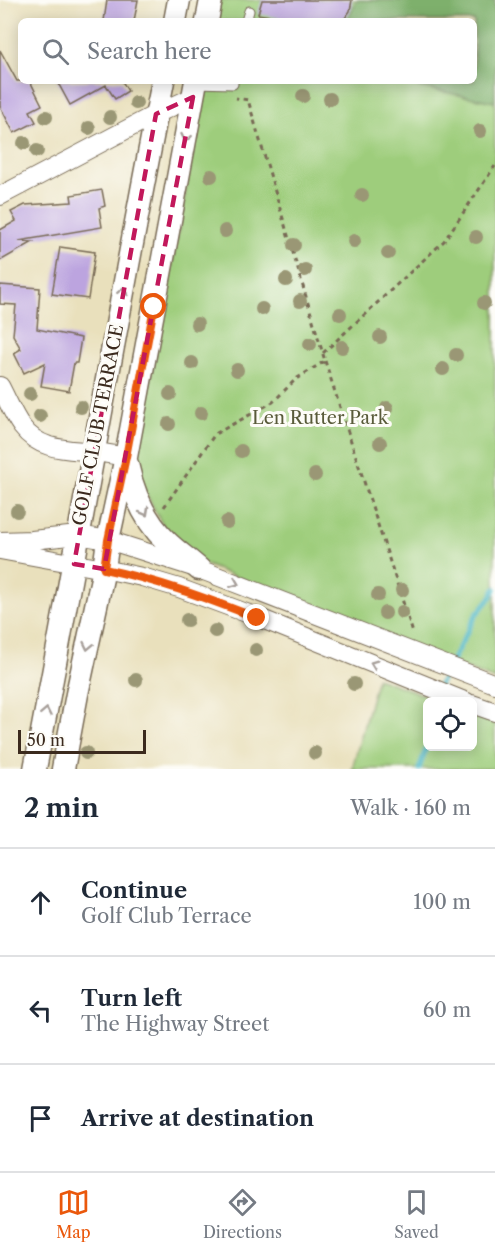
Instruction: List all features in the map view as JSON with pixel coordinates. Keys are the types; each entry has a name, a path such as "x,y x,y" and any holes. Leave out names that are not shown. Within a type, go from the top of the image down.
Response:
{"street":[{"path":"176,18 179,0"},
{"path":"208,18 211,0"},
{"name":"GOLF CLUB TERRACE","path":"35,769 162,84"},
{"path":"0,196 156,114 195,87"},
{"name":"GOLF CLUB TERRACE","path":"63,769 126,457 195,87"},
{"path":"0,386 24,429 47,446 76,452 126,457 133,488 147,517 164,540 199,569"},
{"path":"0,541 78,535 108,540 199,569 495,684"},
{"path":"0,550 142,577 189,592 456,697"},
{"path":"477,706 495,712"}],"lane":[{"path":"195,87 233,84"}],"path":[{"path":"226,96 248,100 325,361 416,640"},
{"path":"323,353 444,241 495,166"},
{"path":"147,517 163,507 215,434 273,402 296,380 325,361"}],"highlighted area":[{"path":"193,97 104,569 74,564 156,114"}],"green space":[{"name":"Len Rutter Park","path":"220,0 495,0 495,680 201,563 168,535 134,471 205,84 477,84 477,18 217,18"},
{"path":"357,0 495,0 495,102 404,84 477,84 477,18 348,18"},
{"path":"377,678 430,697 423,697 423,751 477,751 477,715 495,722 495,769 352,769"}],"building":[{"path":"107,0 138,0 135,18 104,18"},
{"path":"262,0 352,0 350,11 345,18 281,18 258,14"},
{"path":"0,50 18,84 32,84 42,105 30,111 36,122 14,133 0,106"},
{"path":"59,84 124,84 128,91 115,99 106,85 70,105"},
{"path":"102,190 105,206 99,208 102,227 19,241 33,242 0,261 0,230 16,221 11,212 25,205 72,202 71,195"},
{"path":"60,247 95,252 88,299 52,294"},
{"path":"0,285 40,288 37,329 81,338 69,391 41,386 45,363 24,373 14,353 21,349 13,335 16,305 0,304"}],"waterway":[{"path":"438,697 440,684 476,615 495,589"},
{"path":"419,769 425,751"}],"route":[{"path":"154,307 104,569 179,588 257,618"}]}
